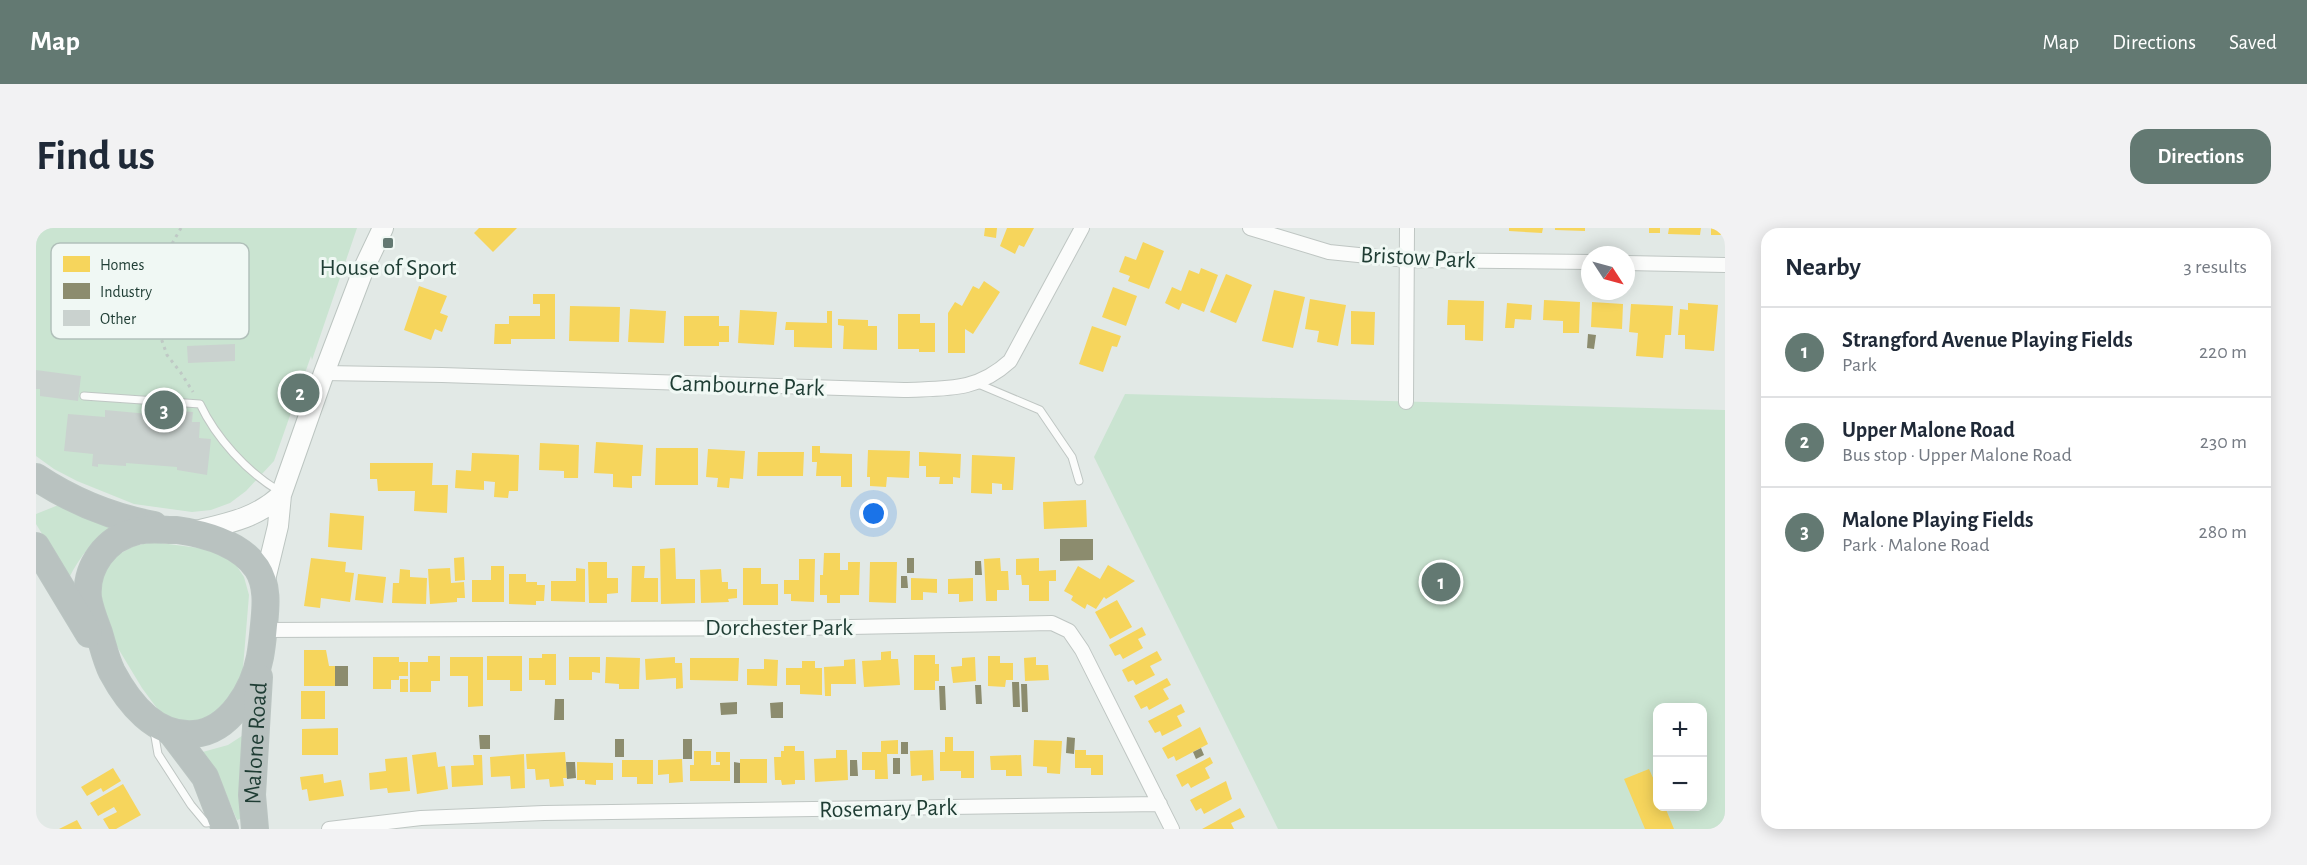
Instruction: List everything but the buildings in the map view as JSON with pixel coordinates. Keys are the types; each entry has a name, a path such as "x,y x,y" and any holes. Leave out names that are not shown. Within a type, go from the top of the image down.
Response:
{"highway":[{"path":"36,477 67,495 105,512 125,519 217,539 245,554 257,568 264,584 266,607 260,659 240,704 225,721 207,732 194,734 163,731 133,704 36,546"},
{"path":"111,670 88,600 91,569 102,552 121,537 138,531 185,531"},
{"name":"Malone Road","path":"255,829 252,795 260,659"},
{"name":"Malone Road","path":"163,731 205,777 224,825"}],"main road":[{"path":"264,584 278,526 281,494 364,268 383,228"},
{"path":"185,531 242,520 272,503 281,494"}],"street":[{"name":"Cambourne Park","path":"324,373 904,390 962,388 994,376 1010,361 1082,228"},
{"name":"Bristow Park","path":"1250,228 1329,252 1407,260 1581,262"},
{"path":"1406,402 1407,228"},
{"path":"1635,263 1725,265"},
{"name":"Dorchester Park","path":"263,630 798,628 1052,623 1069,631 1082,650 1172,829"},
{"name":"Rosemary Park","path":"328,829 421,818 544,813 1160,804"}],"lane":[{"path":"976,382 1040,410 1072,457 1079,481"},
{"path":"84,396 200,404 208,422 239,458 263,482 281,494"},
{"path":"163,731 158,754 206,823 224,825"}],"path":[{"path":"172,243 180,228"},
{"path":"161,339 166,355 181,373 200,404"}],"green space":[{"path":"36,228 357,228 312,360 311,356 274,461 246,491 230,503 211,510 192,512 134,504 77,481 36,456"},
{"path":"1125,394 1725,410 1725,829 1278,829 1094,457"},
{"path":"61,504 112,526 87,549 69,578 36,524 36,514"},
{"path":"153,542 214,550 232,559 244,577 249,595 242,680 234,698 207,723 175,721 159,711 142,688 101,620 98,585 105,570 116,556 134,546"},
{"path":"248,732 246,817 237,820 218,775 199,753 228,745"}],"place":[{"name":"House of Sport","path":"388,243"},
{"name":"Upper Malone Road","path":"300,393"},
{"name":"Malone Playing Fields","path":"164,410"},
{"name":"Strangford Avenue Playing Fields","path":"1441,582"}]}
